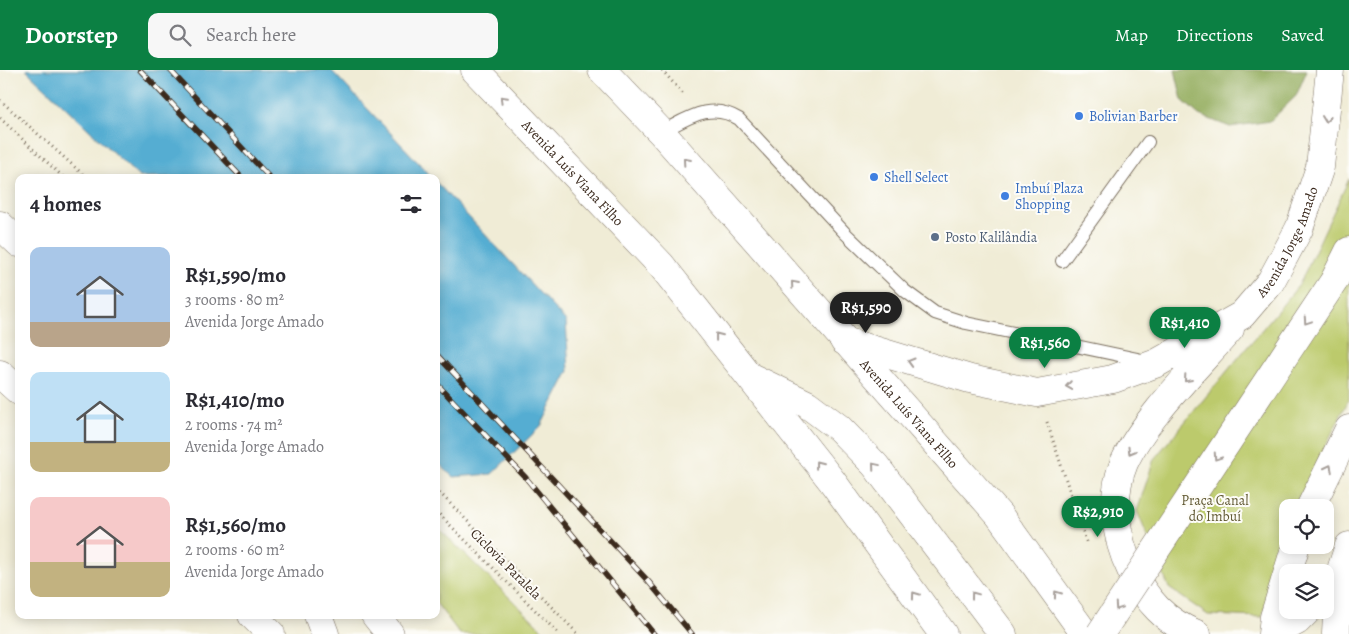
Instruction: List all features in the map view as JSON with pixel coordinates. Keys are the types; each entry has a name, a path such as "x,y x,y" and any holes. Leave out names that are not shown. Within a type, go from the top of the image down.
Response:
{"main road":[{"name":"Avenida Luís Viana Filho","path":"475,70 661,265 832,481 943,634"},
{"name":"Avenida Luís Viana Filho","path":"602,70 661,132 999,515 1085,634"},
{"name":"Avenida Jorge Amado","path":"843,340 970,379 1037,393 1113,380 1157,363 1242,316 1271,280 1299,229 1320,167 1330,70"},
{"path":"0,225 15,239"},
{"path":"1100,634 1334,281 1349,251"},
{"path":"1197,634 1177,626 1155,608 1139,586 1125,559 1118,531 1115,496 1124,464 1140,436 1242,316"},
{"path":"0,374 15,387"},
{"path":"749,376 807,404 845,434 875,465 1003,634"},
{"path":"1314,499 1349,429"},
{"path":"1334,580 1349,546"},
{"path":"1273,634 1274,617 1293,554"},
{"path":"1334,609 1336,634"},
{"path":"256,619 271,634"},
{"path":"319,619 325,634"},
{"path":"378,619 390,634"},
{"path":"1273,634 1299,619"}],"lane":[{"path":"661,132 701,112 728,112 739,119 852,240 905,291 935,313 966,323 1157,363"},
{"path":"1062,261 1148,142"}],"path":[{"path":"662,70 682,93"},
{"path":"0,100 82,174"},
{"path":"0,118 60,174"},
{"path":"1037,393 1089,553"},
{"path":"440,493 578,634"},
{"name":"Ciclovia Paralela","path":"440,515 559,634"}],"green space":[{"path":"1175,70 1307,70 1296,96 1270,121 1230,127 1199,115 1182,100"},
{"name":"Praça Canal do Imbuí","path":"1349,179 1349,399 1299,499 1279,499 1279,554 1281,554 1262,617 1208,615 1169,588 1137,511 1154,459 1299,285"},
{"path":"440,530 547,634 460,634 440,608"}],"water":[{"path":"26,70 331,70 429,174 136,174"},
{"path":"440,186 566,321 569,371 541,426 492,474 453,477 440,465"}],"railway":[{"path":"140,70 238,174"},
{"path":"170,70 266,174"},
{"path":"440,358 648,581 692,634"},
{"path":"440,387 526,478 654,634"}],"place":[{"name":"Bolivian Barber","path":"1079,116"},
{"name":"Shell Select","path":"874,177"},
{"name":"Imbuí Plaza Shopping","path":"1005,196"},
{"name":"Posto Kalilândia","path":"935,237"}]}
